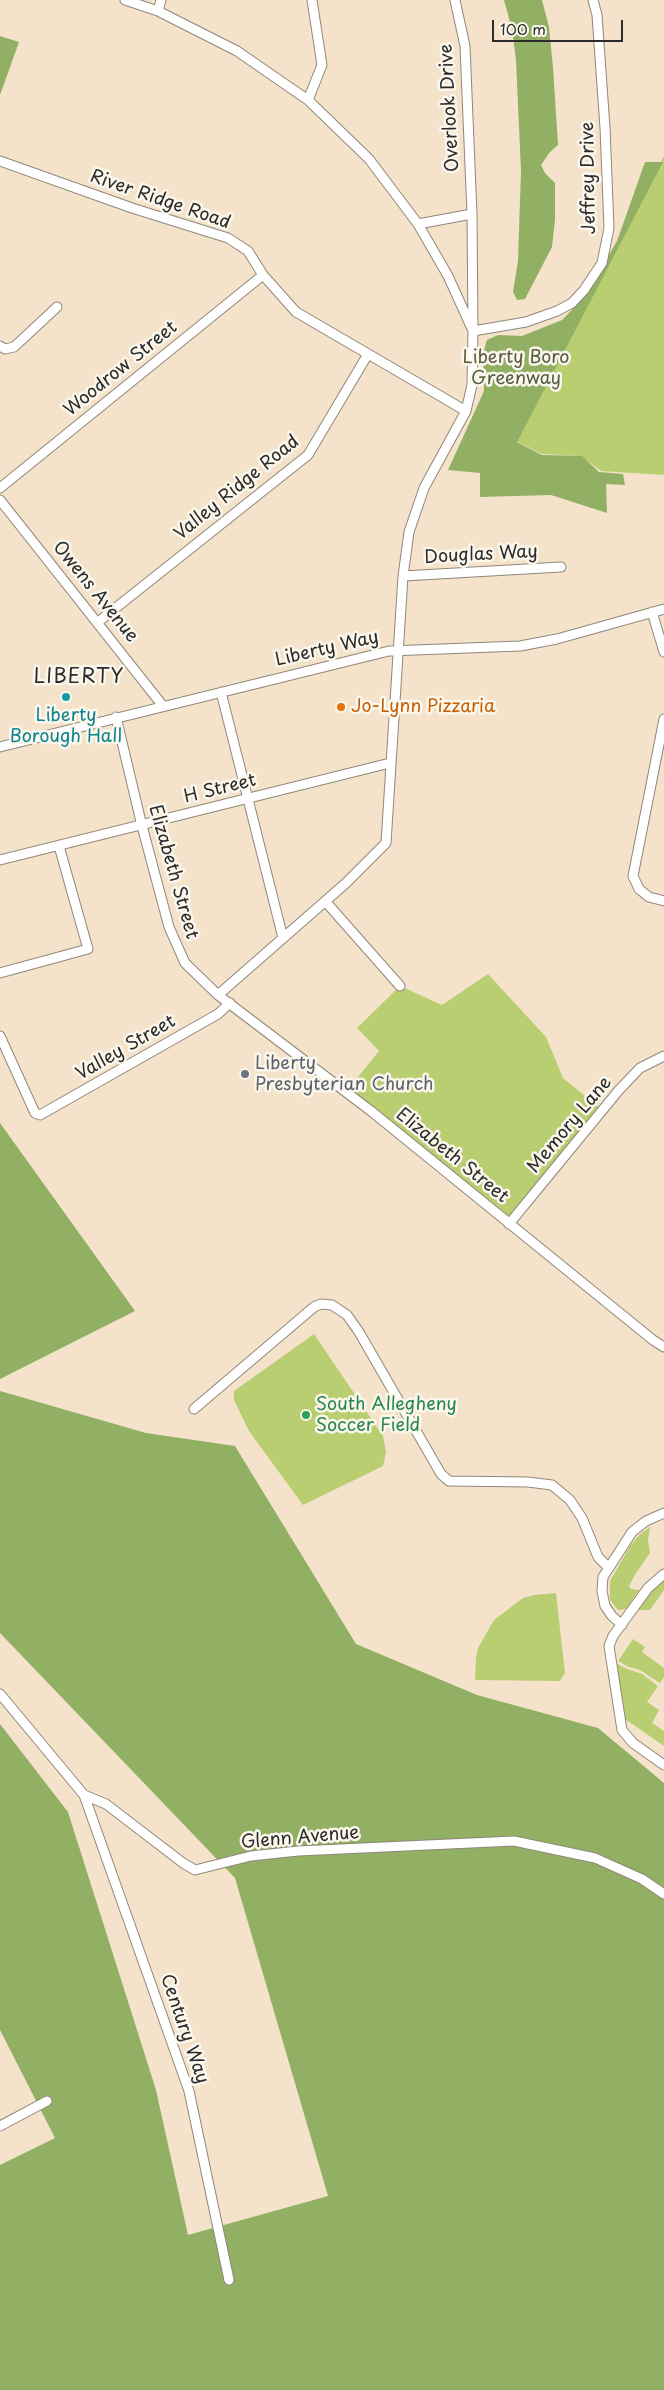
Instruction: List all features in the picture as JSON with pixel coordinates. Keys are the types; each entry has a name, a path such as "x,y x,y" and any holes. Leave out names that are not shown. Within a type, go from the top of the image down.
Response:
{"street":[{"path":"125,0 158,11 237,51 308,100 369,159 418,224 448,276 473,330"},
{"path":"158,11 162,0"},
{"path":"308,100 322,66 312,0"},
{"name":"Overlook Drive","path":"325,902 386,843 403,576 409,532 424,488 466,411 472,385 472,214 465,46 455,0"},
{"name":"Jeffrey Drive","path":"473,330 526,322 557,311 572,303 584,290 602,263 609,228 606,128 597,15 593,0"},
{"name":"River Ridge Road","path":"0,161 132,208 228,238 248,252 263,274 296,312 466,411"},
{"path":"418,224 472,214"},
{"name":"Woodrow Street","path":"0,488 263,274"},
{"path":"0,346 5,349 14,347 57,307"},
{"name":"Valley Ridge Road","path":"98,622 308,455 368,354"},
{"name":"Owens Avenue","path":"0,500 163,706"},
{"name":"Douglas Way","path":"403,576 561,567"},
{"name":"Liberty Way","path":"3,746 398,650 520,646 565,637 664,609"},
{"path":"652,612 664,652"},
{"path":"221,692 283,938"},
{"name":"Elizabeth Street","path":"116,717 169,927 178,950 190,968 218,994 371,1111 664,1347"},
{"path":"664,718 633,876 639,889 649,897 664,901"},
{"path":"0,737 3,746"},
{"name":"H Street","path":"0,860 390,763"},
{"path":"0,973 88,949 59,846"},
{"path":"218,994 325,902 400,986"},
{"name":"Valley Street","path":"0,1036 35,1113 40,1115 218,1014 230,1003"},
{"name":"Memory Lane","path":"509,1224 619,1090 640,1068 664,1056"},
{"path":"194,1409 314,1307 321,1304 332,1305 347,1315 359,1332 441,1474 449,1481 528,1482 552,1486 570,1500 582,1518 598,1557 608,1568"},
{"path":"622,1624 612,1616 605,1606 602,1591 604,1577 632,1532 646,1521 664,1513"},
{"path":"664,1574 648,1588 609,1646 622,1730 633,1743 664,1765"},
{"name":"Glenn Avenue","path":"0,1694 84,1795 106,1804 183,1863 195,1870 251,1856 298,1851 514,1841 595,1858 642,1879 664,1894"},
{"name":"Century Way","path":"84,1795 189,2091 229,2280"},
{"path":"0,2126 47,2101"}],"green space":[{"path":"504,0 542,0 549,27 558,145 550,152 541,165 545,173 555,183 555,220 552,247 525,299 517,300 513,292 518,261 521,171 516,60 512,29"},
{"path":"0,36 19,42 0,95"},
{"path":"664,156 664,475 601,471 581,456 542,454 516,441"},
{"name":"Liberty Boro Greenway","path":"645,162 663,162 517,442 542,455 582,456 599,472 623,474 625,485 606,484 607,513 551,495 480,497 480,473 448,470 484,391 483,353 487,340 498,335 522,336 562,320 585,296 617,241"},
{"path":"488,974 546,1037 563,1078 602,1110 509,1224 346,1092 379,1051 357,1028 400,986 442,1005"},
{"path":"0,1123 135,1311 0,1379"},
{"name":"South Allegheny Soccer Field","path":"314,1334 383,1436 386,1452 383,1466 303,1505 249,1431 234,1400 234,1391"},
{"path":"0,1391 146,1433 235,1446 356,1644 477,1695 598,1728 664,1783 664,2390 0,2390 0,2165 55,2138 0,2030 0,1724 68,1812 156,2090 188,2235 328,2196 235,1878 0,1633"},
{"path":"650,1527 648,1540 650,1553 629,1586 631,1589 639,1590 626,1609 618,1610 610,1600 610,1581 630,1546 639,1535"},
{"path":"664,1579 664,1590 650,1610 638,1610 652,1589"},
{"path":"556,1593 565,1673 560,1681 475,1680 478,1648 494,1620 523,1598"},
{"path":"633,1639 645,1647 642,1652 664,1668 664,1677 660,1683 640,1670 618,1661"},
{"path":"616,1663 642,1674 658,1686 647,1702 659,1710 652,1723 664,1731 664,1746 625,1719"}],"place":[{"name":"Liberty Borough Hall","path":"66,697"},
{"name":"Jo-Lynn Pizzaria","path":"341,707"},
{"name":"Liberty Presbyterian Church","path":"245,1074"},
{"name":"South Allegheny Soccer Field","path":"306,1415"}],"district":[{"name":"LIBERTY","path":"79,677"}]}
